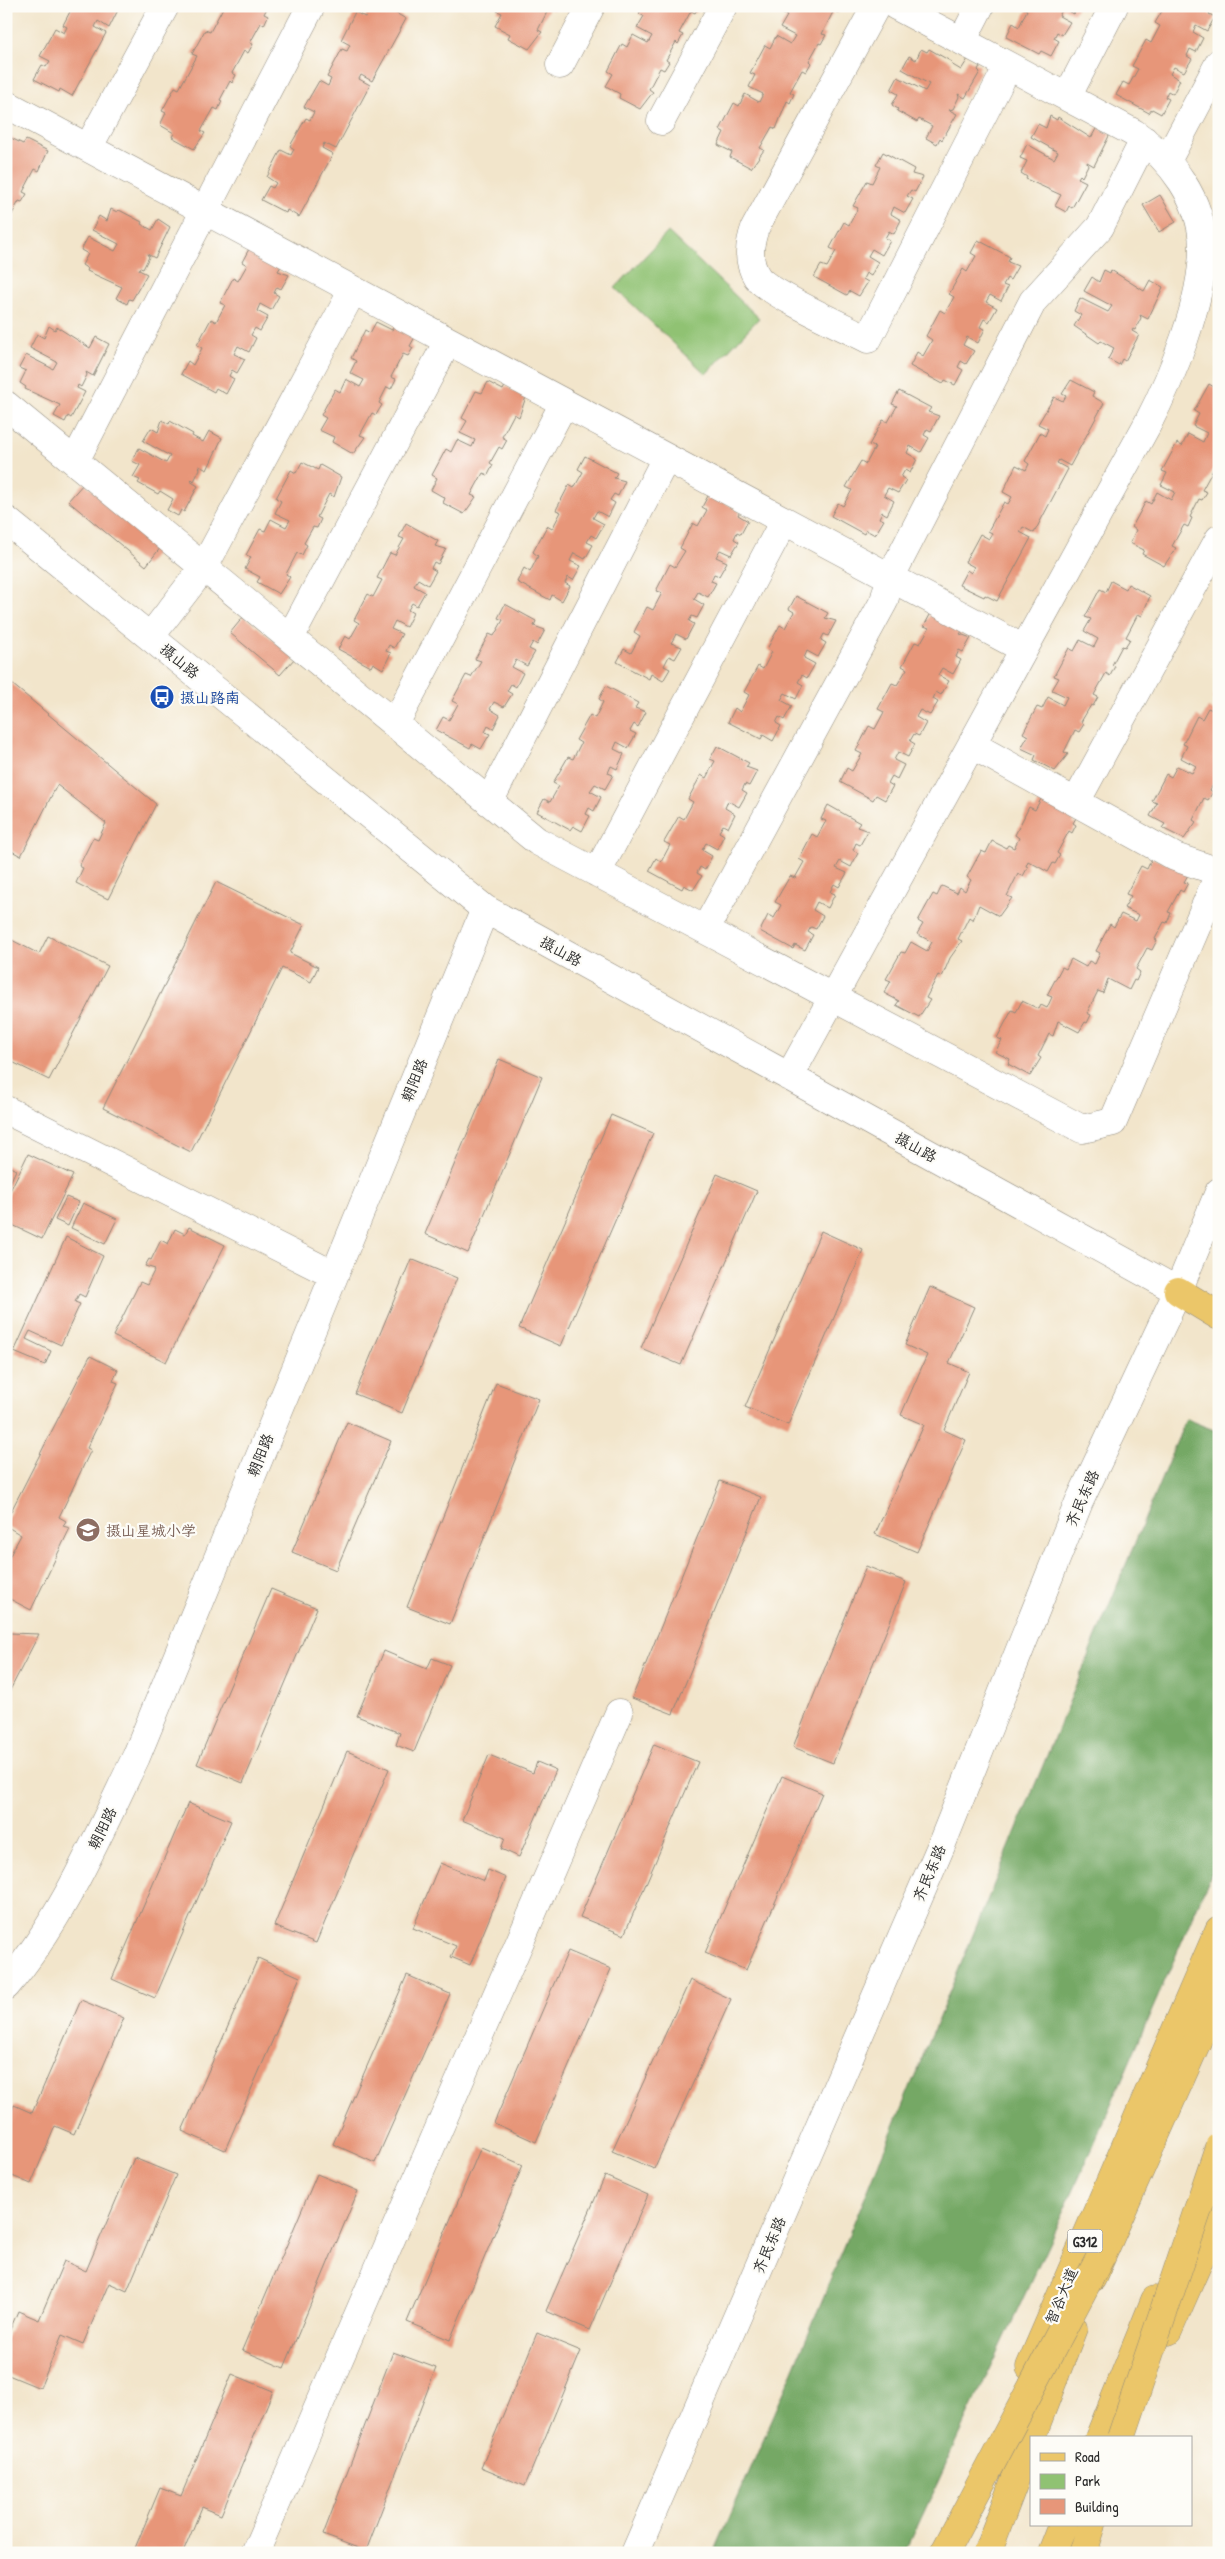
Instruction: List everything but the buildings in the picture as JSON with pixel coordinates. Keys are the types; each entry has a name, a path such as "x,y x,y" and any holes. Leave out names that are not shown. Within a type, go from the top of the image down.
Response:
{"main road":[{"path":"1178,1291 1219,1301"},
{"path":"1178,1291 1219,1316"},
{"name":"智谷大道","path":"952,2553 1219,1930"},
{"name":"智谷大道","path":"1032,2436 1101,2256 1219,1992"},
{"path":"1100,2436 1219,2147"},
{"path":"1123,2436 1219,2147"},
{"path":"1123,2436 1219,2215"},
{"name":"G312","path":"944,2553 1101,2256"},
{"name":"智谷大道","path":"987,2553 1030,2441"},
{"path":"1052,2553 1063,2526"},
{"path":"1071,2553 1083,2526"},
{"path":"1083,2553 1092,2526"}],"street":[{"path":"88,148 165,6"},
{"path":"76,462 311,6"},
{"path":"560,65 591,6"},
{"path":"661,121 724,6"},
{"path":"876,6 755,228 750,253 752,265 764,285 868,339 1008,66"},
{"path":"789,1077 1160,400 1179,356 1190,320 1203,248 1201,230 1189,194 1167,161 1144,140 896,6"},
{"path":"962,41 980,6"},
{"path":"1067,97 1114,6"},
{"path":"1167,161 1219,63"},
{"path":"6,104 1024,649"},
{"path":"705,930 884,602 890,578 1033,301 1100,228 1144,140"},
{"path":"150,637 204,567 353,290"},
{"path":"290,638 448,341"},
{"path":"395,724 564,403"},
{"path":"6,404 538,842 1082,1129 1113,1122 1219,873 1175,857 972,745"},
{"path":"489,802 666,458"},
{"name":"摄山路","path":"6,520 485,909 1178,1291"},
{"path":"597,874 784,521"},
{"path":"1076,802 1219,539"},
{"name":"朝阳路","path":"6,1986 22,1967 78,1877 136,1757 485,909"},
{"path":"6,1110 334,1275"},
{"name":"齐民东路","path":"635,2553 942,1846 1079,1502 1178,1291 1219,1192"},
{"path":"255,2553 619,1712"}],"green space":[{"path":"668,232 759,318 706,374 615,288"},
{"path":"1186,1419 1219,1432 1219,1856 1084,2167 905,2553 714,2553 792,2373"}],"place":[{"name":"摄山路南","path":"162,697"},
{"name":"摄山星城小学","path":"88,1530"}]}
